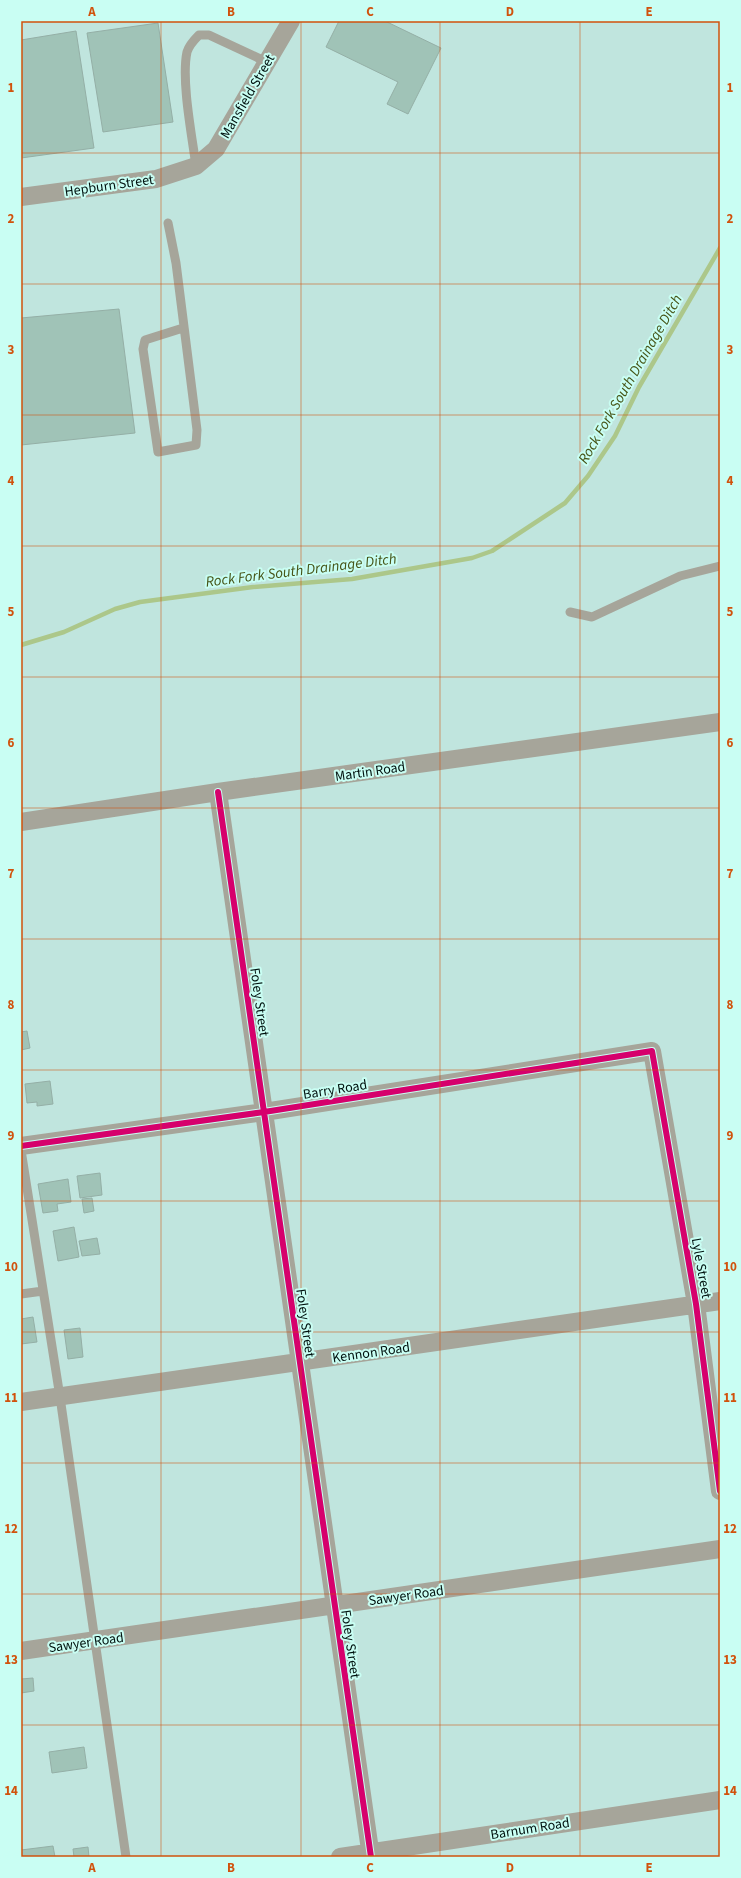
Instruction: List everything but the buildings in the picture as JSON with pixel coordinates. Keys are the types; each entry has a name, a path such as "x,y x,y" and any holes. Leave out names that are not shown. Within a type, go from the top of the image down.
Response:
{"street":[{"name":"Mansfield Street","path":"196,166 216,149 291,21"},
{"name":"Hepburn Street","path":"21,197 156,179 196,166"},
{"name":"Martin Road","path":"21,822 218,792 720,722"},
{"name":"Foley Street","path":"218,792 370,1855"},
{"name":"Barry Road","path":"21,1146 264,1112 652,1051"},
{"name":"Lyle Street","path":"652,1051 696,1304 720,1491"},
{"name":"Kennon Road","path":"21,1402 720,1301"},
{"name":"Sawyer Road","path":"21,1651 720,1549"},
{"name":"Barnum Road","path":"340,1857 370,1855 720,1800"}],"lane":[{"path":"196,166 185,71 188,51 192,42 199,35 209,35 267,62"},
{"path":"168,223 176,263 197,430 196,445 158,452 143,349 144,340 183,328"},
{"path":"570,612 592,617 680,576 720,566"},
{"path":"21,1150 60,1397 126,1857"},
{"path":"21,1294 43,1291"}],"waterway":[{"name":"Rock Fork South Drainage Ditch","path":"21,645 64,632 115,609 140,602 253,587 352,579 472,558 492,551 565,503 588,476 615,436 639,387 720,248"}],"cycle path":[{"path":"218,792 371,1857"},
{"path":"21,1146 264,1112 652,1051 696,1304 720,1491"}]}
